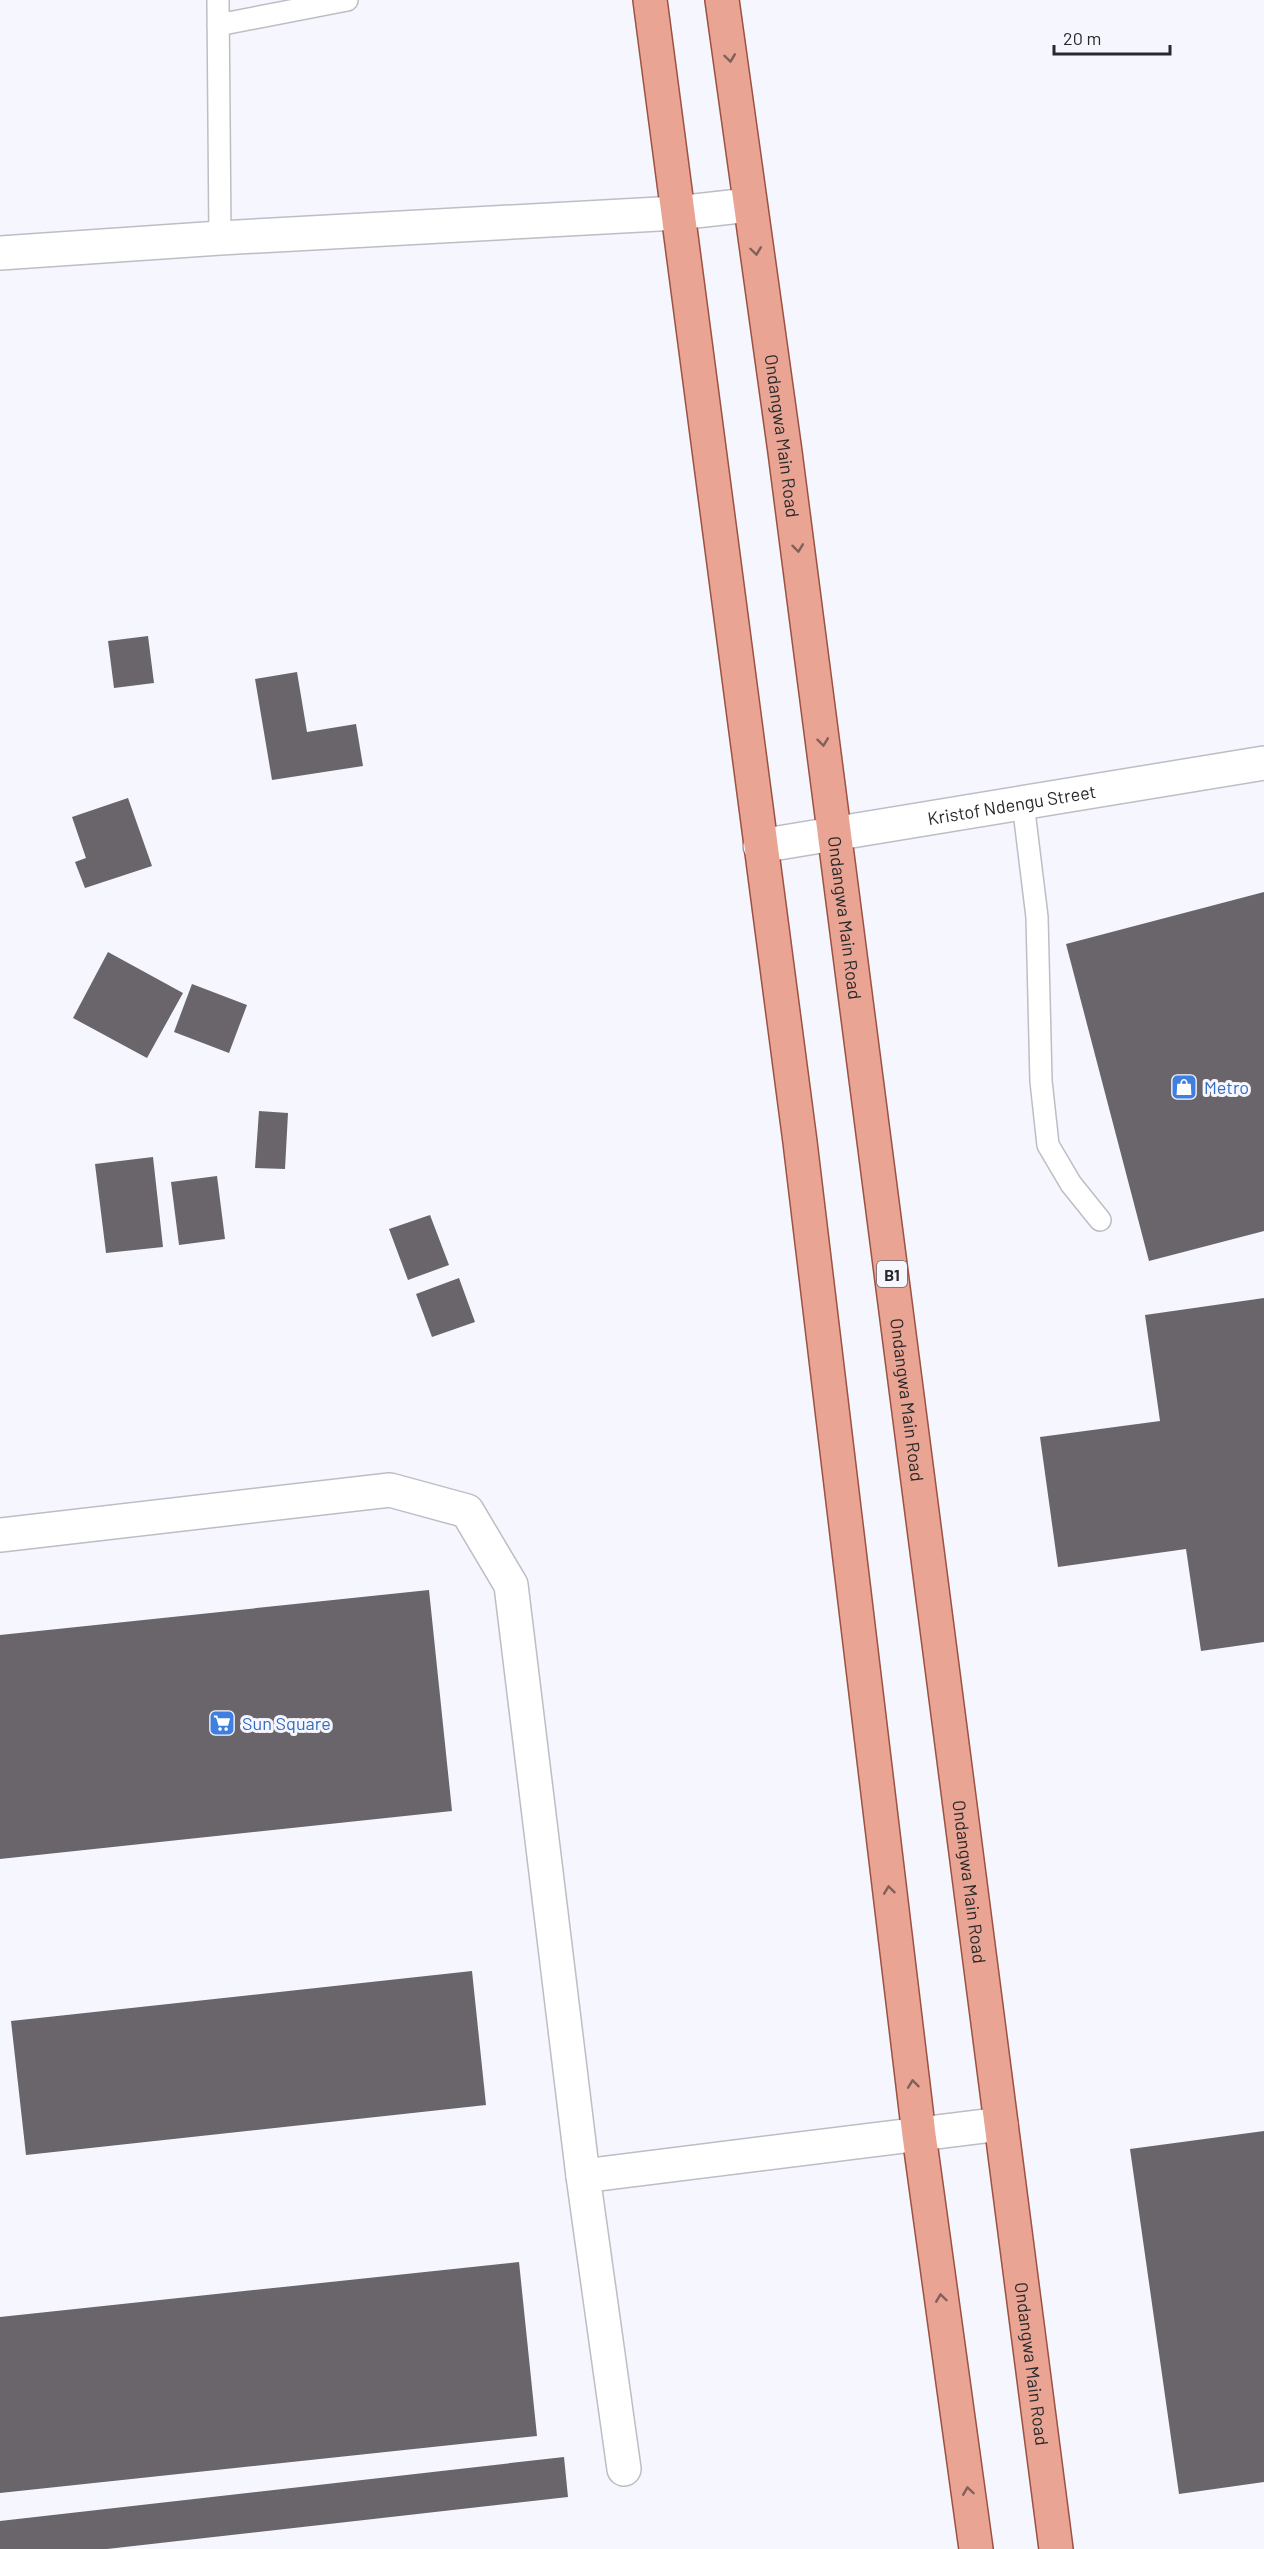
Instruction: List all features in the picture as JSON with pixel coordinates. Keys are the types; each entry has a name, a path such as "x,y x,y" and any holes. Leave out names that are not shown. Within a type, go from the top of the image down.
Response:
{"main road":[{"path":"650,0 800,1142 919,2135 976,2549"},
{"name":"Ondangwa Main Road","path":"722,0 785,452 1056,2549"}],"street":[{"path":"0,253 219,238 677,213 749,205"},
{"name":"Kristof Ndengu Street","path":"760,846 1264,763"},
{"path":"0,1535 390,1490 467,1511 511,1585 583,2176 624,2469"},
{"path":"583,2176 1000,2124"}],"lane":[{"path":"218,0 219,238"},
{"path":"218,25 347,0"},
{"path":"1023,803 1037,917 1041,1081 1048,1144 1071,1184 1100,1221"}],"building":[{"path":"148,636 154,683 114,688 108,641"},
{"path":"297,672 307,732 356,724 363,766 272,780 255,679"},
{"path":"128,798 152,866 85,888 75,862 86,858 72,817"},
{"name":"Metro","path":"1264,892 1264,1231 1149,1261 1066,944"},
{"path":"108,952 183,993 147,1058 73,1018"},
{"path":"192,984 247,1005 229,1053 174,1032"},
{"path":"259,1111 288,1113 285,1169 255,1168"},
{"path":"153,1157 163,1247 106,1253 95,1164"},
{"path":"217,1176 225,1239 179,1245 171,1182"},
{"path":"430,1215 449,1265 408,1280 389,1229"},
{"path":"459,1278 475,1322 432,1337 416,1294"},
{"path":"1264,1298 1264,1642 1201,1651 1186,1549 1058,1567 1040,1437 1160,1421 1145,1315"},
{"name":"Sun Square","path":"429,1590 452,1811 0,1859 0,1635"},
{"path":"472,1971 486,2105 26,2155 11,2021"},
{"path":"1264,2131 1264,2482 1179,2494 1130,2149"},
{"path":"519,2262 537,2436 0,2493 0,2317"},
{"path":"564,2457 568,2497 107,2549 0,2549 0,2521"}],"place":[{"name":"Metro","path":"1184,1087"},
{"name":"Sun Square","path":"222,1723"}]}
